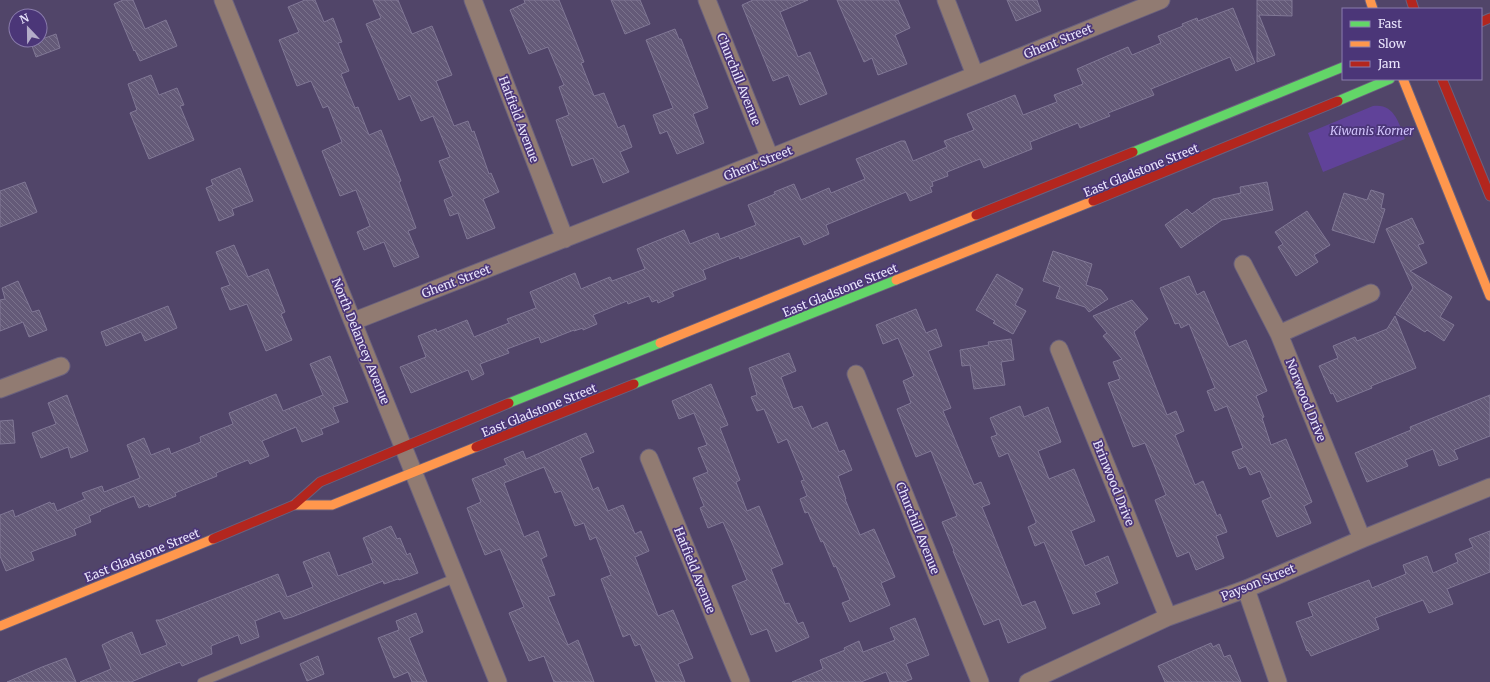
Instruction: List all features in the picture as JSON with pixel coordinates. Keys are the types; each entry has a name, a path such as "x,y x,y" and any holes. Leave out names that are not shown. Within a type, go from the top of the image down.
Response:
{"street":[{"name":"North Delancey Avenue","path":"224,0 498,682"},
{"name":"Hatfield Avenue","path":"473,0 565,239"},
{"name":"Churchill Avenue","path":"707,0 770,158"},
{"path":"946,0 975,75"},
{"name":"Ghent Street","path":"354,321 770,158 1161,0"},
{"name":"East Gladstone Street","path":"0,626 294,506 320,482 403,447 1342,67"},
{"name":"East Gladstone Street","path":"294,506 332,506 1281,126 1388,80"},
{"path":"1403,80 1490,296"},
{"path":"1442,80 1490,196"},
{"name":"Norwood Drive","path":"1242,264 1279,334 1362,539"},
{"path":"1279,334 1371,293"},
{"name":"Brinwood Drive","path":"1059,349 1168,617"},
{"path":"0,389 61,366"},
{"name":"Churchill Avenue","path":"856,374 980,682"},
{"name":"Hatfield Avenue","path":"649,458 741,682"},
{"name":"Payson Street","path":"1028,682 1168,617 1246,588 1490,487"},
{"path":"1246,588 1278,682"}],"lane":[{"path":"202,682 455,578"}],"green space":[{"name":"Kiwanis Korner","path":"1373,106 1386,108 1395,115 1405,139 1323,172 1308,133"}],"building":[{"path":"123,0 133,0 145,29 166,20 177,46 140,61 135,50 134,51 114,4"},
{"path":"305,0 315,0 324,22 333,18 342,42 338,43 349,71 341,74 355,108 358,107 369,135 381,130 401,181 399,182 416,228 408,231 419,257 394,267 384,242 364,250 357,232 370,226 356,190 340,196 322,151 342,142 328,106 323,108 311,81 297,86 279,40 299,32 288,7"},
{"path":"373,0 398,0 412,34 432,26 452,75 436,81 454,126 468,121 472,132 474,131 489,174 491,173 499,192 483,199 495,228 467,239 458,213 450,216 444,200 453,196 439,161 450,157 433,116 421,121 410,95 399,100 366,24 381,18"},
{"path":"524,0 559,0 584,62 581,63 594,96 604,93 618,128 624,125 632,147 620,152 629,172 603,183 593,158 572,166 556,120 569,115 559,87 564,85 548,47 529,54 510,10 525,3"},
{"path":"611,0 640,0 650,24 625,34"},
{"path":"753,0 808,0 780,12 798,57 810,52 827,94 800,105 788,75 773,81 742,5"},
{"path":"837,0 898,0 910,28 895,35 907,64 878,75 872,58 864,62"},
{"path":"1007,0 1037,0 1041,11 1016,21"},
{"path":"1257,0 1292,0 1292,16 1259,15 1275,55 1257,62"},
{"path":"1233,8 1255,63 1236,71 1230,57 1151,89 1154,95 1108,113 1110,116 1080,128 1078,123 1030,142 1032,149 984,168 980,159 947,172 948,176 932,182 933,186 930,187 932,192 910,201 906,192 826,225 829,234 804,245 800,236 740,259 739,256 703,270 706,279 672,292 674,296 658,303 657,300 652,302 649,296 628,304 627,301 593,315 597,324 583,330 583,328 574,330 541,343 539,337 507,349 509,353 480,364 484,374 472,380 468,370 411,393 400,367 426,357 418,336 436,329 437,332 467,320 474,337 509,323 507,319 536,308 530,292 575,273 581,289 610,277 612,281 645,269 637,249 684,230 690,244 718,233 720,239 756,225 748,205 775,194 774,192 794,184 801,200 829,188 831,193 865,179 856,159 901,141 905,141 913,161 947,147 944,141 974,130 967,114 1015,95 1023,115 1057,102 1054,95 1083,84 1077,69 1128,47 1132,55 1161,43 1158,36 1183,26 1182,24 1197,18 1198,21"},
{"path":"675,29 679,39 681,39 708,108 693,114 704,143 677,154 667,131 660,134 653,115 673,108 646,40"},
{"path":"56,34 60,48 36,57 33,48 48,48 48,37"},
{"path":"151,75 159,95 177,88 184,105 180,106 194,140 149,159 130,113 137,110 128,84"},
{"path":"240,168 253,201 232,209 234,215 219,221 206,188 213,185 211,180"},
{"path":"25,182 37,212 0,227 0,191"},
{"path":"1267,182 1273,210 1222,220 1181,248 1165,225 1187,209 1192,214 1213,199 1241,193 1240,187"},
{"path":"1371,190 1384,194 1381,208 1385,209 1374,243 1332,230 1344,193 1367,200"},
{"path":"1307,211 1330,245 1314,255 1318,262 1296,276 1278,247 1283,244 1275,232"},
{"path":"1412,218 1424,243 1418,245 1427,263 1410,271 1452,297 1440,317 1454,325 1444,341 1427,330 1425,332 1396,314 1413,288 1386,229"},
{"path":"234,245 248,277 268,269 285,312 281,314 292,340 266,351 247,304 230,310 221,288 230,285 216,252"},
{"path":"1053,251 1092,264 1086,285 1101,290 1108,299 1089,312 1085,307 1056,298 1060,287 1043,281"},
{"path":"997,274 1023,289 1015,305 1026,311 1013,334 993,323 995,321 976,310"},
{"path":"1189,276 1197,295 1204,291 1229,347 1246,340 1267,391 1256,396 1264,417 1262,418 1271,445 1286,439 1312,502 1304,506 1311,523 1277,537 1262,501 1271,497 1260,471 1250,475 1246,466 1239,469 1232,452 1243,448 1227,406 1215,411 1207,391 1215,388 1189,324 1181,328 1179,323 1175,324 1160,288"},
{"path":"18,281 32,312 39,310 47,330 29,337 23,322 0,331 0,300 5,299 2,288"},
{"path":"1132,300 1148,319 1134,332 1167,415 1176,411 1184,431 1175,435 1195,485 1203,481 1217,516 1220,514 1227,532 1216,536 1224,558 1196,570 1189,552 1177,557 1155,500 1166,495 1155,467 1145,443 1133,447 1108,383 1120,379 1113,362 1122,359 1103,336 1107,333 1093,316"},
{"path":"168,306 177,328 145,341 141,332 106,346 101,332"},
{"path":"916,309 926,333 936,329 942,346 928,351 951,408 943,411 974,485 981,482 990,504 982,507 1022,606 1035,601 1046,628 1008,643 999,619 984,625 942,522 957,516 931,451 916,457 897,409 911,403 903,381 914,376 898,338 883,344 876,325"},
{"path":"1395,316 1416,368 1371,386 1372,388 1337,402 1333,393 1331,394 1319,366 1338,358 1333,346 1355,337 1357,341 1387,329"},
{"path":"1011,339 1014,360 1001,362 1005,385 974,389 970,365 962,366 960,350 989,345 988,342"},
{"path":"789,353 796,371 781,377 793,409 802,406 812,429 827,422 839,452 844,450 852,470 838,476 845,499 860,535 874,529 895,577 881,583 890,605 850,622 842,603 850,600 836,566 834,567 808,512 805,513 800,499 807,496 801,481 804,480 787,439 778,443 764,409 757,411 751,397 757,395 749,368"},
{"path":"330,356 348,402 333,407 339,422 321,429 323,434 302,442 296,427 262,441 269,456 250,464 248,460 216,473 217,476 175,493 176,496 149,507 148,504 139,508 134,496 100,510 101,511 89,516 91,522 74,529 76,535 31,552 34,560 6,571 0,556 0,515 13,510 15,517 50,502 51,504 54,503 57,511 85,499 82,493 102,486 104,492 140,478 127,445 144,438 151,455 169,448 171,454 201,442 200,437 233,424 229,413 276,394 283,411 323,395 310,364"},
{"path":"711,384 728,425 720,428 740,480 736,482 747,511 759,506 783,564 771,569 785,604 789,603 798,624 803,622 809,637 776,652 767,629 751,635 732,586 747,580 723,522 708,528 700,508 704,506 693,478 708,472 698,448 707,445 694,413 679,419 672,401"},
{"path":"67,395 88,451 71,458 68,447 41,458 32,433 56,424 48,403"},
{"path":"1490,395 1490,436 1454,450 1458,459 1439,466 1433,449 1405,460 1408,466 1367,482 1355,453 1411,430 1410,427"},
{"path":"1020,406 1024,417 1048,407 1061,442 1038,451 1049,479 1074,469 1095,521 1071,531 1085,566 1108,556 1118,583 1095,593 1100,604 1073,614 1044,542 1035,546 1028,527 1036,522 1008,453 999,457 991,437 997,435 990,418"},
{"path":"13,420 15,443 0,444 0,421"},
{"path":"586,433 594,452 580,458 593,490 598,487 608,511 623,505 635,534 641,531 649,551 635,557 658,616 673,610 693,658 678,664 685,682 656,682 640,644 635,646 630,634 623,637 601,579 611,575 596,537 590,540 584,523 575,526 561,491 555,493 544,467 504,483 524,537 538,531 547,556 541,559 555,595 548,597 568,645 578,640 594,682 554,682 544,656 529,661 509,613 524,607 510,573 500,549 485,555 477,535 467,508 481,502 472,479 507,465 504,459 523,451 526,459"},
{"path":"391,526 397,539 400,538 407,555 410,553 418,573 384,584 383,581 292,617 284,619 280,611 255,621 259,637 241,644 238,635 211,646 212,654 182,666 180,662 131,682 80,682 111,669 102,645 110,641 132,632 141,655 167,645 156,620 160,620 278,574 287,597 313,587 303,562 329,552 338,576 373,563 363,538"},
{"path":"1490,531 1490,572 1447,589 1453,604 1429,613 1423,600 1375,618 1379,629 1311,656 1308,650 1307,651 1296,622 1313,616 1308,603 1369,580 1372,588 1406,574 1403,565 1427,556 1433,573 1458,562 1455,554 1473,547 1469,539"},
{"path":"416,613 423,632 409,638 427,682 412,682 408,672 394,678 378,638 399,630 396,621"},
{"path":"915,618 929,655 906,664 912,679 904,682 890,682 886,672 861,682 792,682 823,669 820,660 845,650 844,648 859,641 863,652 895,640 890,628"},
{"path":"1211,643 1213,647 1219,644 1224,657 1230,655 1241,682 1165,682 1158,666"},
{"path":"318,656 324,674 307,681 300,664"},
{"path":"66,658 76,682 7,682 42,667"}],"traffic: fast":[{"path":"1133,152 1342,67"},
{"path":"1338,101 1388,80"},
{"path":"634,384 896,280"},
{"path":"509,403 660,343"}],"traffic: slow":[{"path":"1370,0 1373,8"},
{"path":"1403,80 1490,296"},
{"path":"896,280 1093,201"},
{"path":"660,343 976,215"},
{"path":"294,505 332,505 476,447"},
{"path":"0,626 213,539"}],"traffic: jam":[{"path":"1411,0 1414,8"},
{"path":"1482,22 1490,18"},
{"path":"1442,80 1490,196"},
{"path":"1093,201 1338,101"},
{"path":"976,215 1133,152"},
{"path":"476,447 634,384"},
{"path":"213,539 294,505 320,482 509,403"}]}
